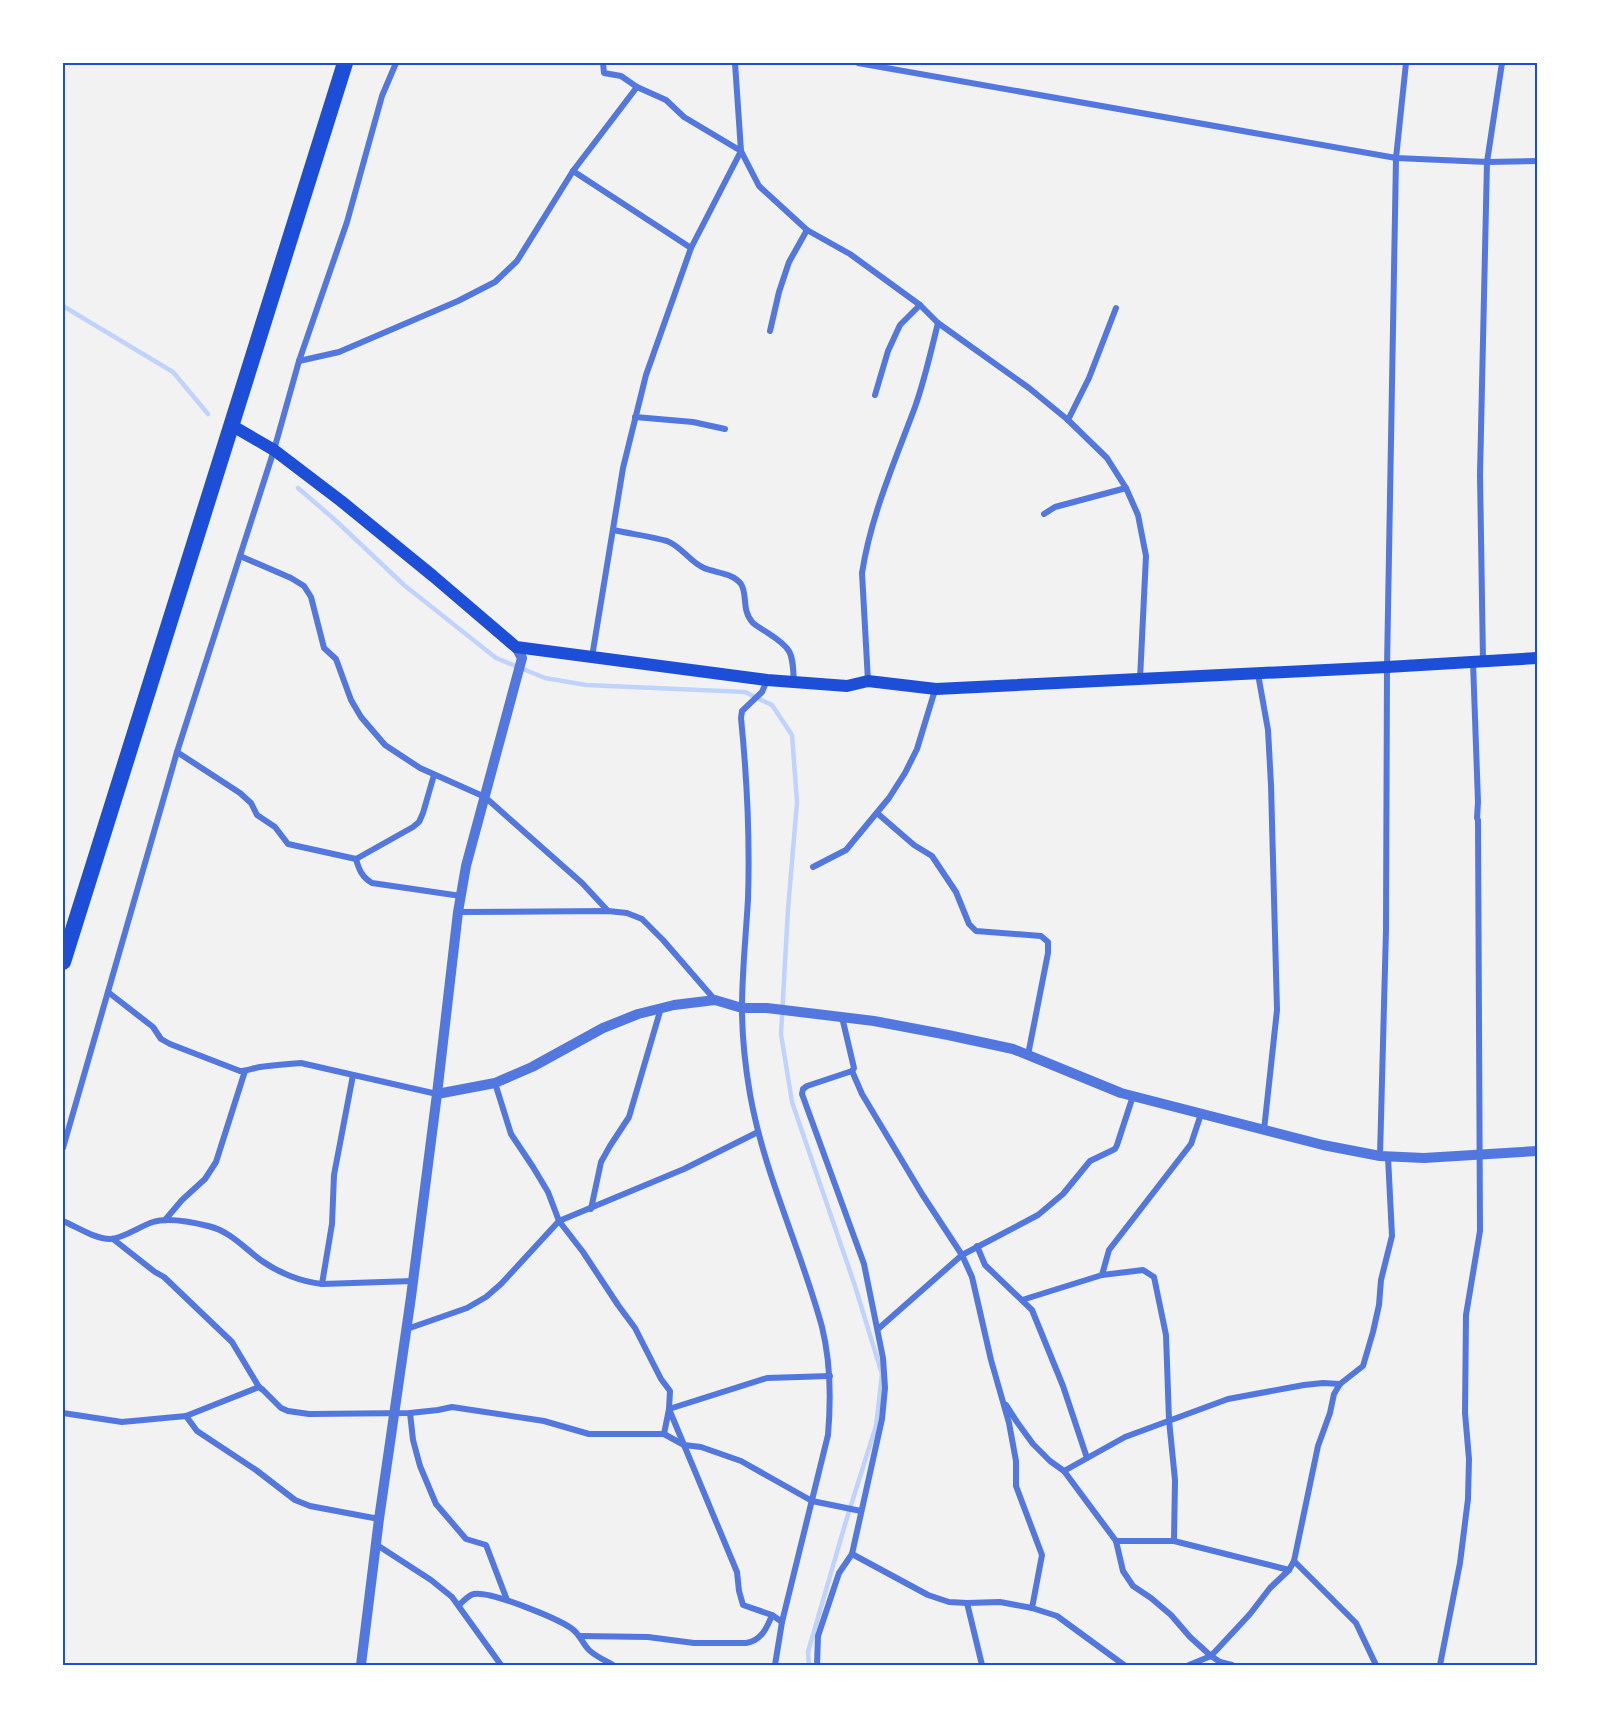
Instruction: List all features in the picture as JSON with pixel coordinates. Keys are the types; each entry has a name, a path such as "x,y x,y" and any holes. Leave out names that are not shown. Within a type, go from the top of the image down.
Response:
{"highway":[{"path":"63,962 345,63"}],"main road":[{"path":"231,425 274,450 350,509 433,576 519,652 572,653 765,686 794,682 847,686 868,681 936,689 1537,658"}],"street":[{"path":"63,1148 177,752 274,450 299,361 346,222 382,96 396,63"},
{"path":"603,63 604,73 621,76 637,87 666,100 684,117 741,151"},
{"path":"735,63 741,151 759,186 807,230 850,254 920,305 938,323 1029,388 1068,420 1107,458 1126,488 1138,516 1146,556 1140,680"},
{"path":"858,63 1396,158 1487,162 1537,161"},
{"path":"1190,1665 1211,1656 1250,1614 1270,1588 1289,1570 1294,1561 1318,1446 1334,1394 1340,1384 1363,1366 1379,1305 1381,1280 1392,1236 1384,1156 1387,667 1396,158 1406,63"},
{"path":"1440,1665 1460,1563 1468,1499 1469,1459 1465,1413 1466,1315 1480,1231 1477,818 1480,475 1487,162 1502,63"},
{"path":"299,361 339,352 458,301 495,282 517,261 573,171 637,87"},
{"path":"592,658 623,468 646,375 691,248 741,151"},
{"path":"573,171 691,248"},
{"path":"770,331 789,262 807,230"},
{"path":"875,395 888,351 900,325 920,305"},
{"path":"1068,420 1089,378 1116,308"},
{"path":"868,681 862,573 864,559 882,494 922,384 938,323"},
{"path":"635,417 693,422 725,429"},
{"path":"1044,514 1055,507 1126,488"},
{"path":"613,530 669,542 704,568 735,578 743,586 749,617 756,625 789,649 794,682"},
{"path":"240,556 291,578 303,586 311,597 324,648 336,659 351,699 361,717 386,744 420,768 485,797 582,883 608,910"},
{"path":"361,1665 379,1519 407,1329 460,896 466,866 516,683 519,652"},
{"path":"1258,674 1268,730 1270,763 1277,1010 1264,1130"},
{"path":"765,686 742,711 741,718 748,818 748,897 742,1008 743,1046 758,1131 822,1329 830,1376 831,1406 828,1436 782,1622 775,1665"},
{"path":"813,867 846,850 895,790 916,749 936,689"},
{"path":"177,752 240,793 251,803 257,815 275,827 288,844 356,859 419,822 434,775"},
{"path":"877,813 914,845 932,856 956,892 969,924 976,931 1041,936 1048,942 1048,953 1028,1055"},
{"path":"356,859 359,871 365,879 372,883 460,896"},
{"path":"458,912 608,910 627,913 642,919 715,1000"},
{"path":"108,992 153,1027 161,1039 224,1065 245,1071 270,1066 301,1064 437,1094 495,1083 532,1067 603,1028 638,1014 674,1005 715,1000 742,1008 767,1008 874,1021 1013,1049 1121,1093 1323,1145 1384,1156 1424,1158 1537,1151"},
{"path":"591,1209 601,1162 629,1118 661,1008"},
{"path":"842,1017 854,1068 852,1071 862,1094 962,1255 972,1277 1009,1423 1016,1461 1016,1486 1042,1555 1032,1608"},
{"path":"165,1220 211,1172 245,1071"},
{"path":"817,1665 818,1636 838,1573 852,1554 876,1451 885,1388 883,1358 864,1264 802,1094 803,1089 807,1086 852,1071"},
{"path":"322,1284 332,1224 334,1174 353,1075"},
{"path":"495,1083 511,1134 548,1192 559,1221 635,1328 670,1391 664,1434"},
{"path":"878,1329 962,1255 1038,1215 1064,1194 1090,1161 1114,1149 1133,1096"},
{"path":"1102,1275 1109,1250 1191,1144 1201,1114"},
{"path":"407,1329 467,1308 486,1297 501,1284 559,1221 684,1169 758,1131"},
{"path":"63,1221 105,1239 113,1239 154,1222 165,1220 207,1225 231,1236 263,1262 309,1283 413,1281"},
{"path":"113,1239 164,1277 232,1342 259,1387 281,1408 288,1411 309,1414 410,1413 452,1407 527,1418 588,1434 664,1434 684,1445 701,1447 741,1461 812,1501 861,1511"},
{"path":"977,1246 985,1265 1032,1310 1087,1458"},
{"path":"1022,1300 1102,1275 1143,1270 1154,1277 1166,1335 1169,1420 1175,1480 1174,1541"},
{"path":"669,1409 767,1378 830,1376"},
{"path":"1064,1471 1125,1437 1228,1399 1304,1385 1340,1384"},
{"path":"63,1413 122,1422 186,1416 259,1387"},
{"path":"1001,1397 1033,1444 1064,1471 1116,1541 1123,1571 1133,1586 1171,1615 1190,1637 1220,1664 1232,1665"},
{"path":"669,1409 736,1572 743,1605 772,1615 782,1622"},
{"path":"410,1413 418,1458 436,1504 466,1539 486,1545 507,1600"},
{"path":"186,1416 197,1431 256,1470 295,1500 310,1506 379,1519"},
{"path":"1116,1541 1174,1541 1289,1570"},
{"path":"377,1545 431,1580 452,1597 501,1665"},
{"path":"852,1554 928,1595 949,1602 1000,1602 1032,1608 1057,1616 1124,1665"},
{"path":"1294,1561 1356,1623 1376,1665"},
{"path":"459,1605 471,1594 507,1600 561,1623 580,1636 589,1650 613,1665"},
{"path":"966,1603 982,1665"},
{"path":"580,1636 648,1637 694,1643 746,1643 753,1642 760,1636 772,1615"}],"waterway":[{"path":"63,306 173,372 208,414"},
{"path":"298,488 404,585 496,658 545,678 586,685 745,692 772,705 792,735 797,802 781,1034 792,1102 855,1286 882,1374 876,1426 808,1652 809,1665"}]}
